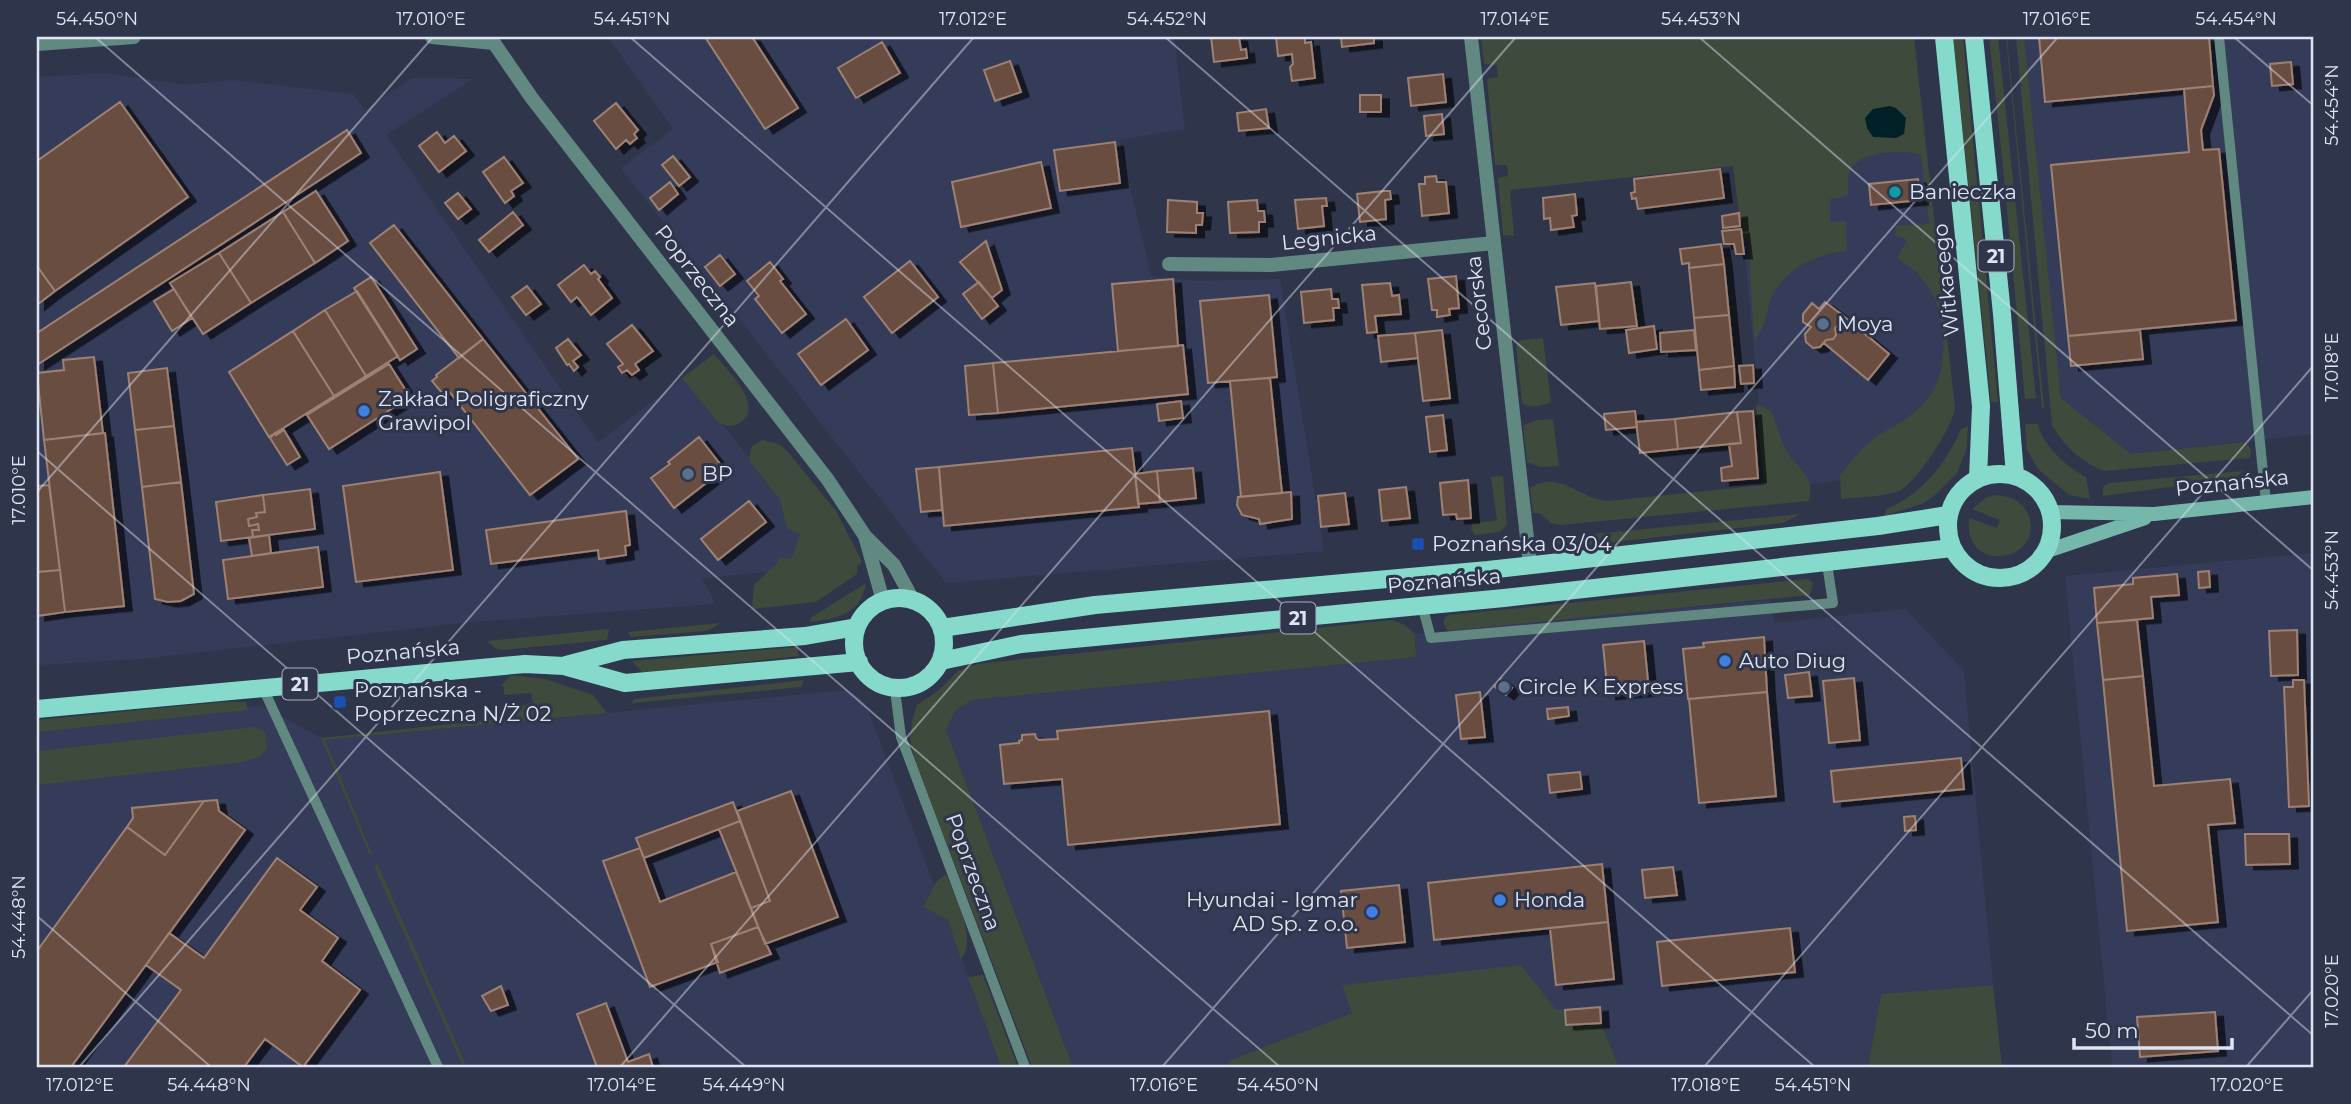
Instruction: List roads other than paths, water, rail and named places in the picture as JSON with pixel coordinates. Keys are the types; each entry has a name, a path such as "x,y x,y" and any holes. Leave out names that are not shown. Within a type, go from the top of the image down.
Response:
{"main road":[{"name":"Witkacego","path":"1944,37 1981,405 1978,478"},
{"name":"21","path":"1974,37 2015,475"},
{"path":"1996,474 2015,475 2031,483 2043,496 2051,512 2052,538 2047,551 2032,569 2022,575 2007,579 1975,573 1961,562 1952,548 1947,532 1948,515 1954,500 1965,487 1978,478 1996,474"},
{"name":"Poznańska","path":"2051,512 2154,514 2314,497"},
{"name":"Poznańska","path":"2047,551 2154,514"},
{"name":"Poznańska","path":"942,628 1095,605 1530,565 1878,526 1948,515"},
{"name":"Poznańska","path":"941,661 1021,645 1827,564 1952,548"},
{"path":"898,598 913,600 926,606 936,616 942,628 944,645 941,661 923,681 911,686 897,688 881,684 868,675 859,662 854,645 857,627 872,607 883,601 898,598"},
{"name":"Poznańska","path":"564,666 623,650 805,636 857,627"},
{"name":"Poznańska","path":"37,709 525,664 564,666 625,683 859,662"}],"street":[{"path":"37,44 134,37"},
{"path":"432,37 500,40"},
{"name":"Cecorska","path":"1471,37 1530,565"},
{"name":"Poprzeczna","path":"500,40 531,97 828,480 865,536 894,565 913,600"},
{"name":"Legnicka","path":"1169,264 1271,265 1493,243"},
{"name":"Poprzeczna","path":"865,536 883,601"}],"lane":[{"path":"2219,37 2266,502"},
{"path":"1422,605 1431,638 1833,603 1827,564"},
{"path":"263,688 438,1067"},
{"name":"Poprzeczna","path":"897,688 901,737 1025,1067"}],"place":[{"name":"Banieczka","path":"1895,192"},
{"name":"Moya","path":"1823,324"},
{"name":"Zakład Poligraficzny Grawipol","path":"364,411"},
{"name":"BP","path":"688,474"},
{"name":"Poznańska 03/04","path":"1418,544"},
{"name":"Auto Diug","path":"1725,661"},
{"name":"Circle K Express","path":"1504,687"},
{"name":"Poznańska - Poprzeczna N/Ż 02","path":"340,702"},
{"name":"Honda","path":"1500,900"},
{"name":"Hyundai - Igmar AD Sp. z o.o.","path":"1372,912"}]}
